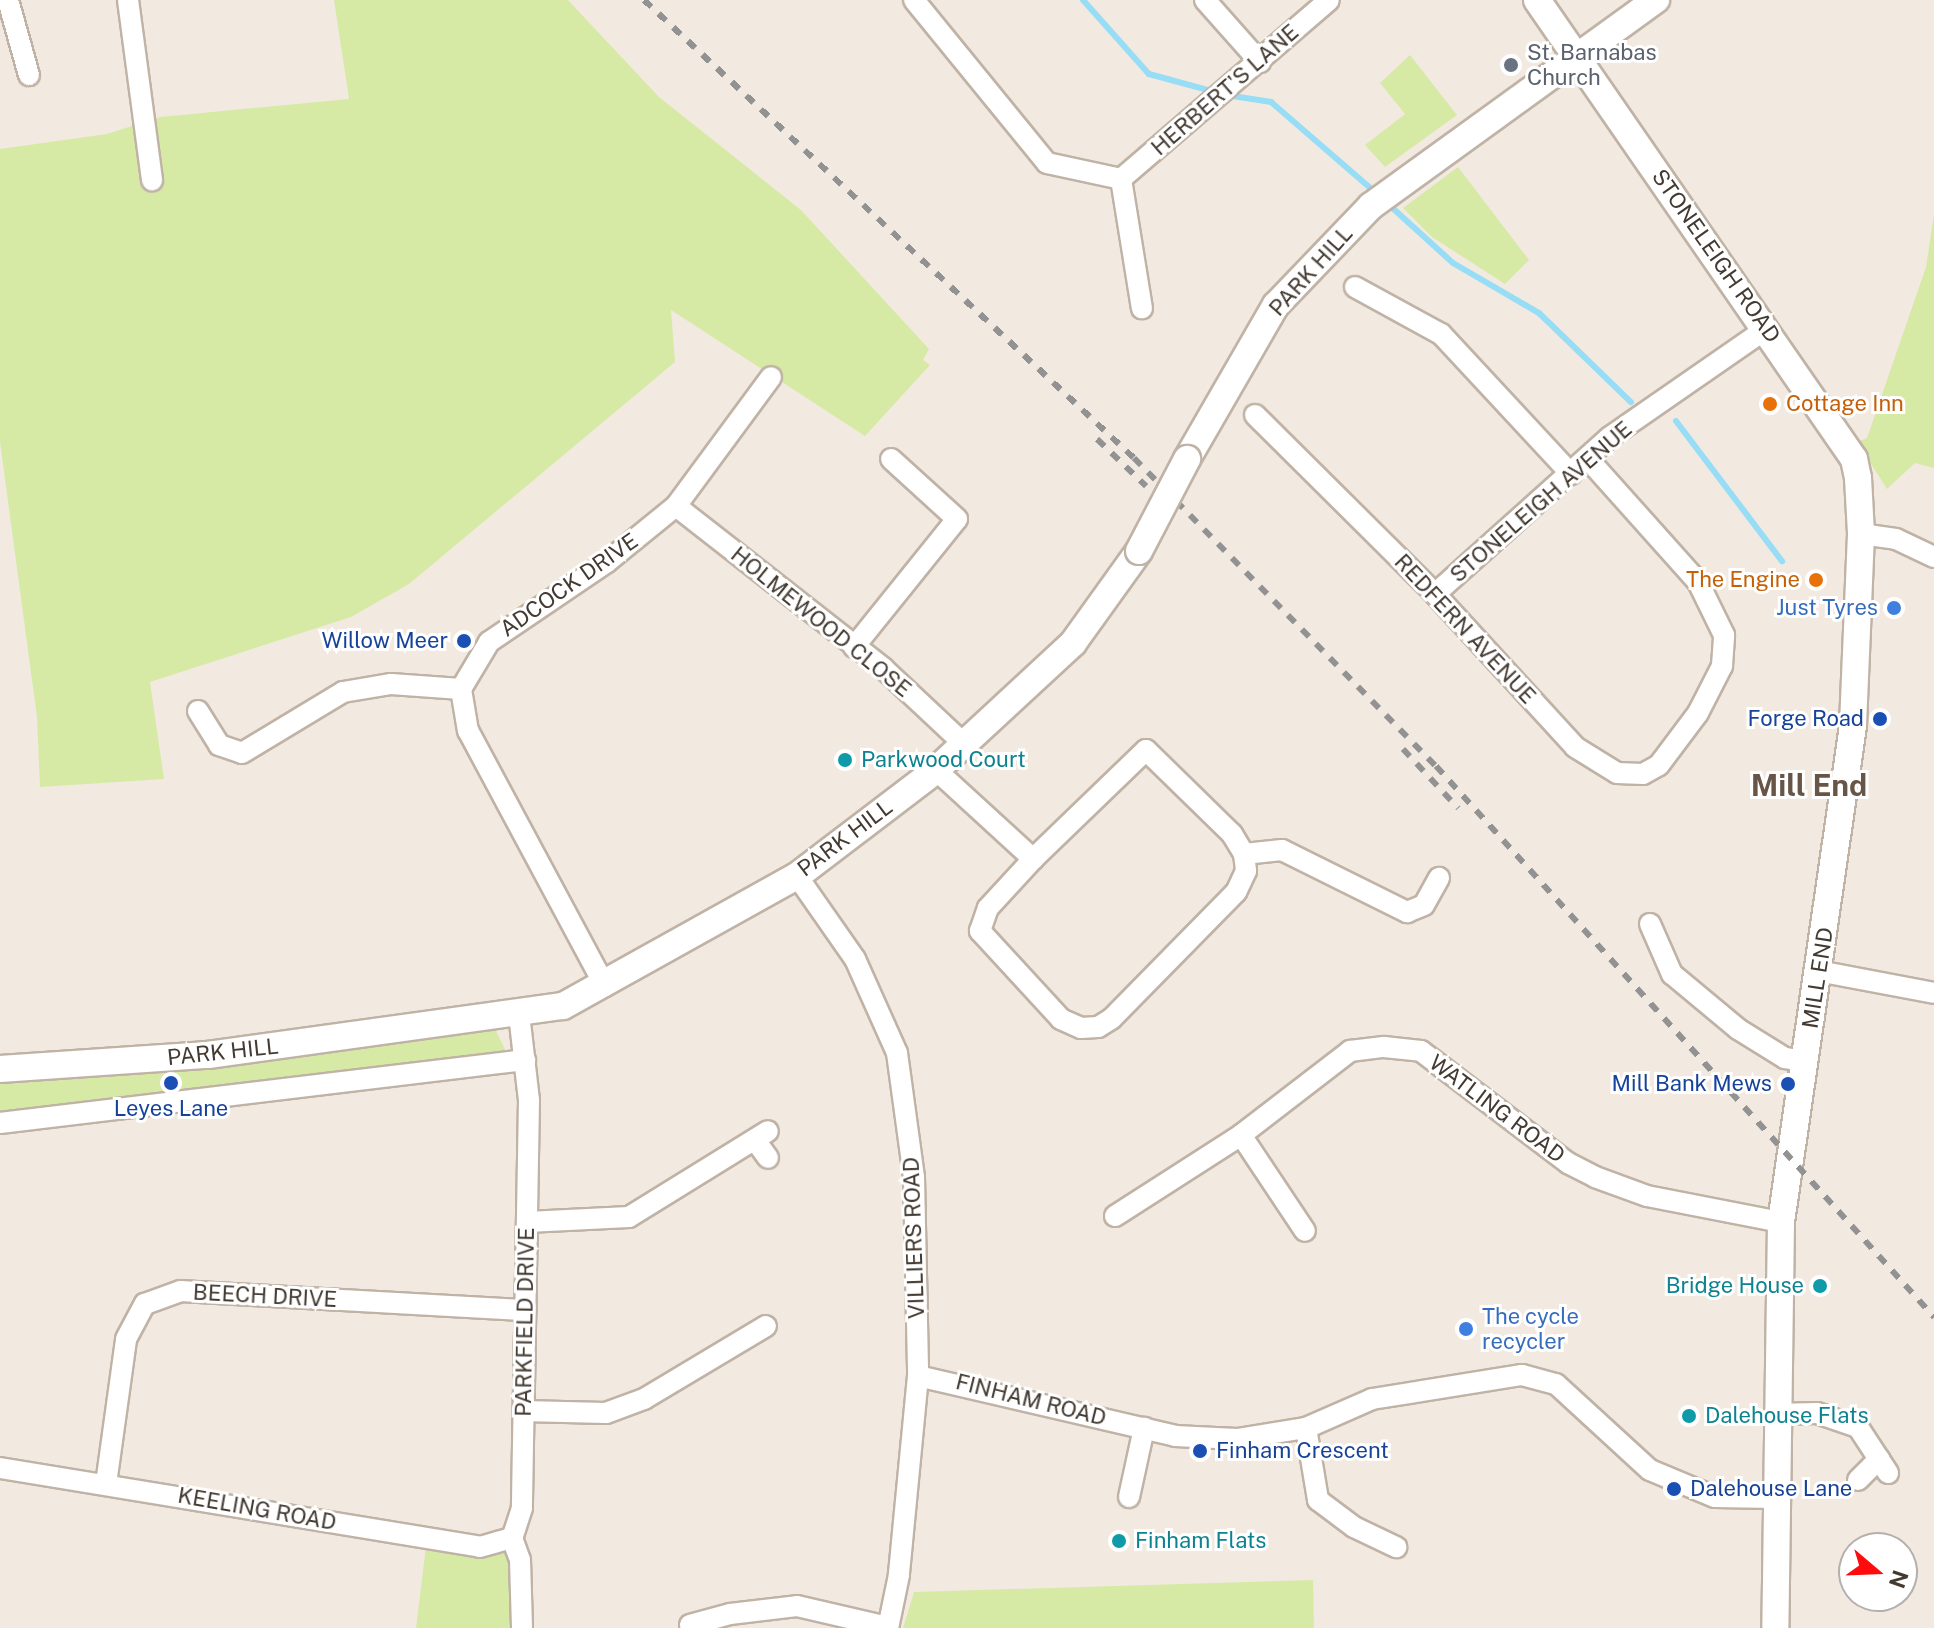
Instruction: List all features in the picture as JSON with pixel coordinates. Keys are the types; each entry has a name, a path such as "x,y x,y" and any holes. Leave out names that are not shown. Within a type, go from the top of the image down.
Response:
{"street":[{"path":"8,0 6,26 29,75"},
{"path":"128,0 152,180"},
{"path":"914,0 1047,163 1121,179 1142,308"},
{"path":"1205,0 1260,62"},
{"name":"HERBERT'S LANE","path":"1121,179 1329,0"},
{"name":"STONELEIGH ROAD","path":"1537,0 1854,459"},
{"name":"PARK HILL","path":"0,1069 208,1055 563,1006 605,986 797,876 936,770 1073,643 1139,551 1187,459 1276,305 1371,206 1576,54 1656,0"},
{"path":"1355,287 1441,334 1571,474"},
{"name":"STONELEIGH AVENUE","path":"1435,594 1587,458 1766,329"},
{"name":"ADCOCK DRIVE","path":"461,689 489,642 607,562 676,506 771,377"},
{"name":"REDFERN AVENUE","path":"1255,415 1435,594 1563,736 1617,773 1643,774 1659,765 1686,730 1722,666 1724,635 1718,616 1682,562 1587,458"},
{"path":"854,647 957,519 891,459"},
{"name":"MILL END","path":"1774,1498 1781,1222 1853,726 1861,534 1854,459"},
{"name":"HOLMEWOOD CLOSE","path":"676,506 854,647 963,743"},
{"path":"1861,534 1896,539 1934,557"},
{"path":"198,711 219,745 242,753 343,692 391,684 461,689 468,731 605,986"},
{"path":"1146,750 1232,834 1244,854 1246,871 1236,892 1111,1019 1098,1027 1081,1028 1051,1009 980,931 988,908 1033,859 1146,750"},
{"path":"936,770 1033,859"},
{"path":"1244,854 1282,850 1407,912 1424,905 1439,878"},
{"name":"VILLIERS ROAD","path":"797,876 855,959 897,1053 914,1177 918,1376 899,1575 888,1628"},
{"path":"1650,924 1672,974 1738,1029 1785,1058 1805,1061"},
{"path":"1818,971 1934,993"},
{"name":"PARKFIELD DRIVE","path":"519,1014 525,1060 527,1222 522,1508 512,1538 520,1560 522,1628"},
{"name":"WATLING ROAD","path":"1115,1216 1241,1135 1350,1051 1384,1047 1421,1051 1568,1163 1595,1177 1647,1196 1781,1222"},
{"name":"PARK HILL","path":"0,1123 525,1060"},
{"path":"527,1222 629,1217 762,1135 768,1158"},
{"path":"1241,1135 1305,1231"},
{"name":"BEECH DRIVE","path":"106,1484 126,1339 145,1304 181,1291 525,1310"},
{"path":"523,1411 606,1413 644,1399 758,1339"},
{"name":"FINHAM ROAD","path":"918,1376 1175,1436 1237,1439 1306,1428 1372,1399 1522,1375 1556,1384 1650,1470 1715,1497 1774,1498"},
{"path":"1775,1414 1817,1413 1858,1427 1884,1466 1858,1480"},
{"path":"1129,1497 1144,1428"},
{"path":"1306,1428 1318,1500 1354,1527 1396,1547"},
{"name":"KEELING ROAD","path":"0,1468 480,1547 512,1538"},
{"path":"1774,1498 1775,1628"},
{"path":"690,1625 730,1614 797,1606 888,1628"}],"green space":[{"path":"334,0 568,0 659,97 801,210 929,349 923,360 930,365 865,436 671,310 675,362 409,584 351,617 150,682 164,779 40,787 37,717 0,442 0,149 107,134 160,117 349,99"},
{"path":"1410,55 1457,115 1385,167 1365,145 1405,114 1380,83"},
{"path":"1458,167 1529,260 1505,284 1432,237 1403,208"},
{"path":"1934,214 1934,468 1915,463 1887,489 1857,442 1867,438 1926,267"},
{"path":"495,1029 505,1049 495,1056 0,1112 0,1079"},
{"path":"427,1538 512,1538 522,1628 416,1628"},
{"path":"1313,1580 1314,1628 903,1628 914,1592"}],"waterway":[{"path":"1083,0 1149,74 1215,92"},
{"path":"1226,95 1271,102 1376,193"},
{"path":"1387,203 1453,263 1539,313 1631,402"},
{"path":"1676,421 1782,561"}],"railway":[{"path":"644,0 1134,458 1436,766 1934,1317"},
{"path":"1097,439 1146,486"},
{"path":"1403,749 1458,808"}],"place":[{"name":"St. Barnabas Church","path":"1511,65"},
{"name":"Cottage Inn","path":"1770,404"},
{"name":"The Engine","path":"1816,580"},
{"name":"Just Tyres","path":"1894,608"},
{"name":"Willow Meer","path":"464,641"},
{"name":"Forge Road","path":"1880,719"},
{"name":"Parkwood Court","path":"845,760"},
{"name":"Leyes Lane","path":"171,1083"},
{"name":"Mill Bank Mews","path":"1788,1084"},
{"name":"Bridge House","path":"1820,1286"},
{"name":"The cycle recycler","path":"1466,1329"},
{"name":"Dalehouse Flats","path":"1689,1416"},
{"name":"Finham Crescent","path":"1200,1451"},
{"name":"Dalehouse Lane","path":"1674,1489"},
{"name":"Finham Flats","path":"1119,1541"}],"district":[{"name":"Mill End","path":"1809,785"}]}
